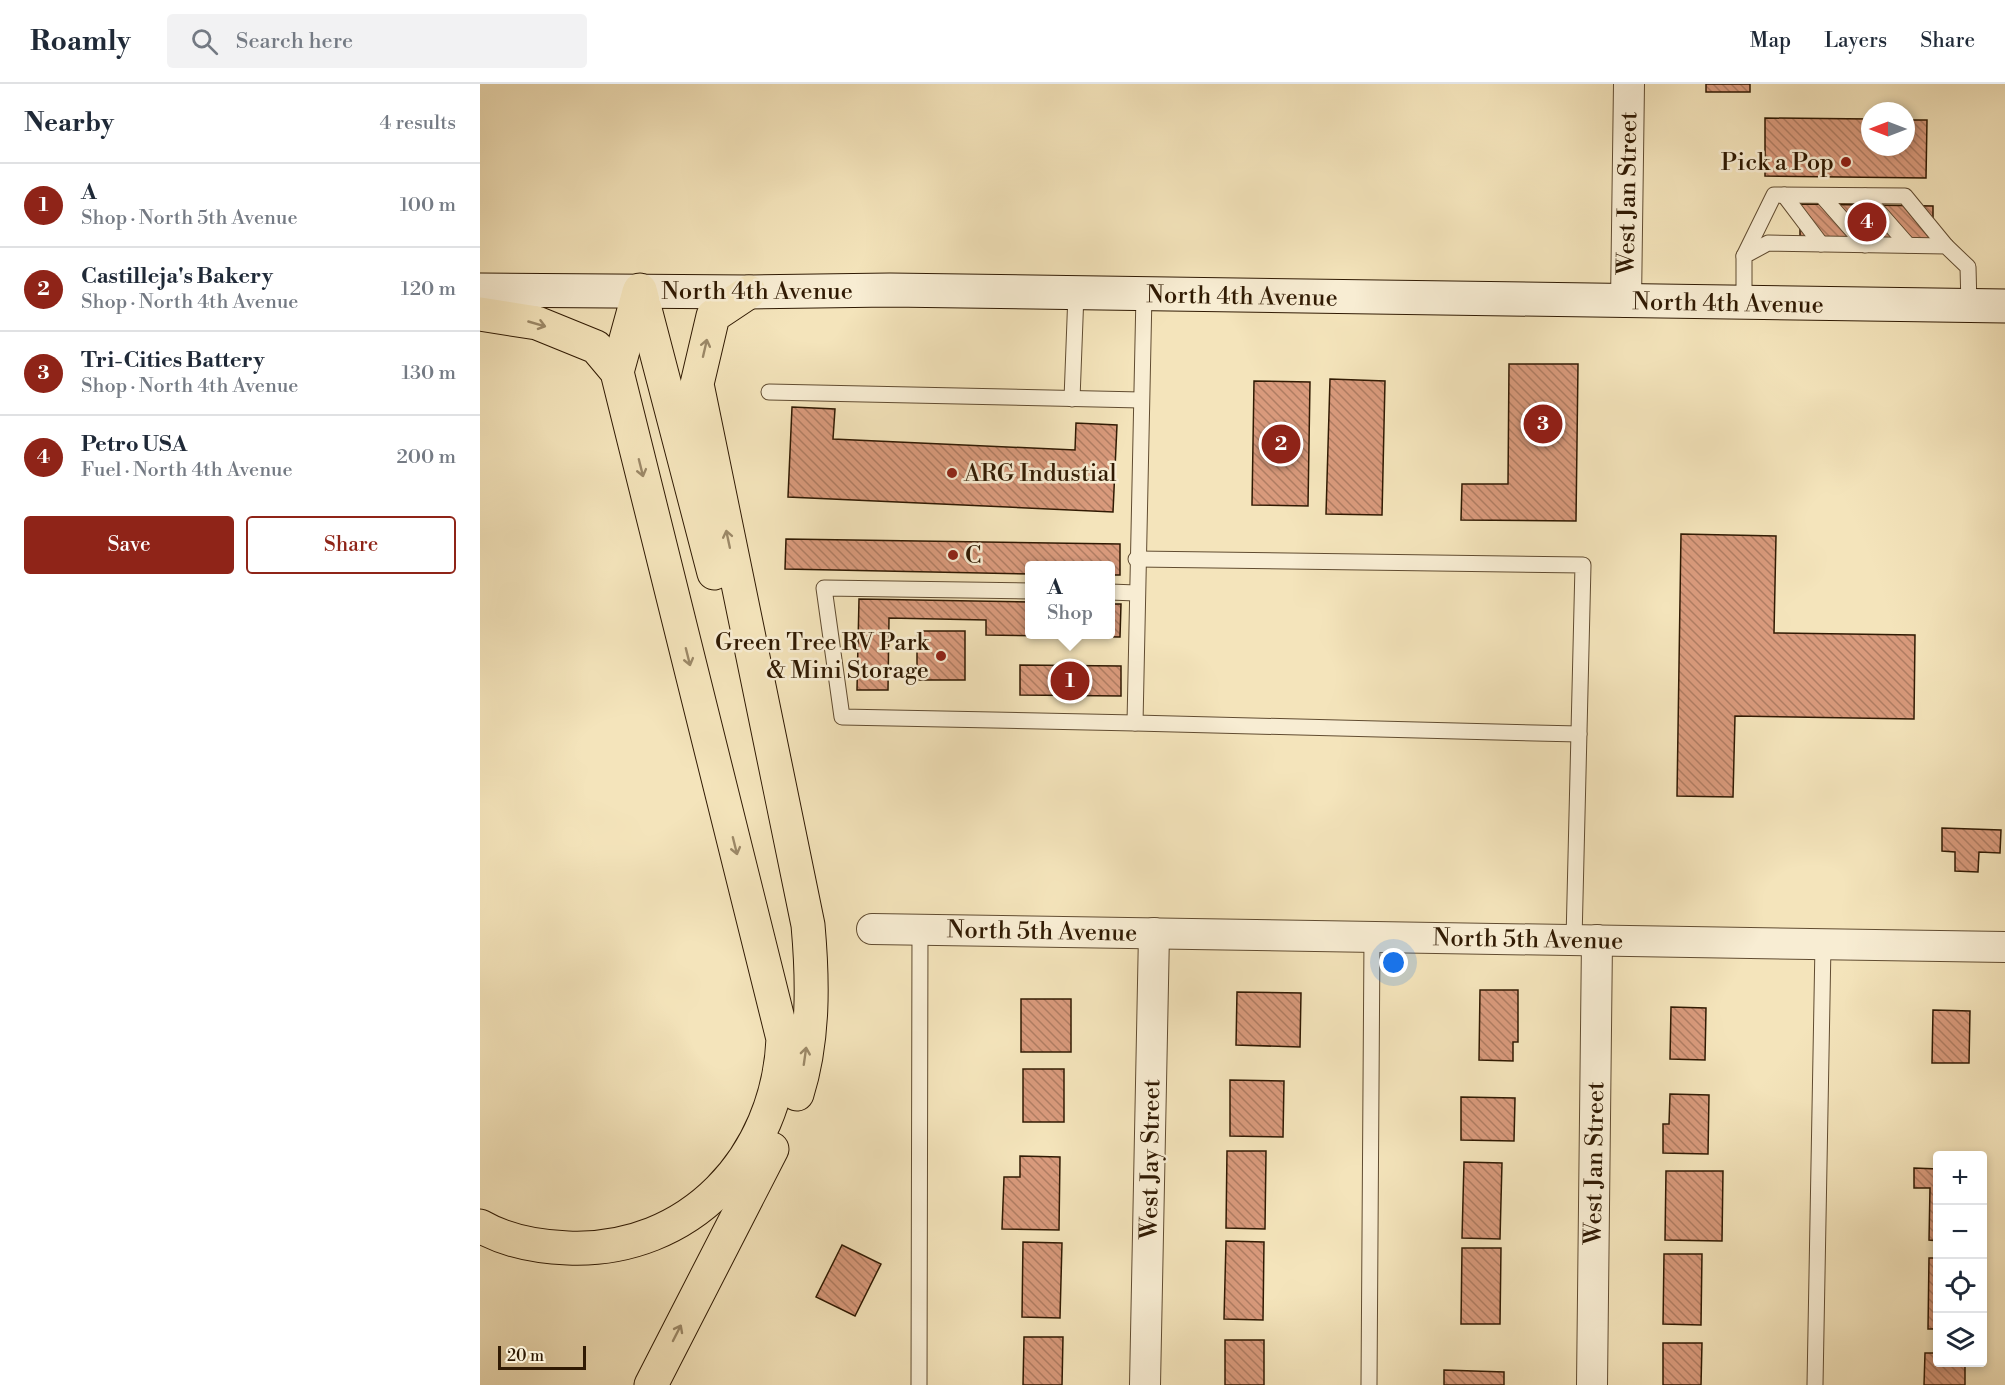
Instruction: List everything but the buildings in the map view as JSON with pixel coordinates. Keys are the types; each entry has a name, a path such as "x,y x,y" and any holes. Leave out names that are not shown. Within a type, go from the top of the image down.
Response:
{"highway":[{"path":"617,372 640,290"},
{"path":"640,290 808,925"},
{"path":"651,1385 791,1113 802,1080 810,1026 813,979 808,925 697,384 713,316 749,292"},
{"path":"480,314 537,323 596,347 617,372 783,1040 783,1059 777,1092 770,1113 750,1153 730,1180 706,1203 678,1222 647,1236 615,1245 582,1249 548,1247 515,1240 480,1226"}],"main road":[{"name":"North 4th Avenue","path":"480,290 749,292 890,290 2005,306"}],"street":[{"name":"West Jan Street","path":"1626,302 1629,84"},
{"name":"North 5th Avenue","path":"872,929 2005,947"},
{"name":"West Jay Street","path":"1145,1385 1154,933"},
{"name":"West Jan Street","path":"1585,940 1592,1385"}],"lane":[{"path":"1744,303 1744,256 1774,195 1905,196 1946,246 1968,267 1969,306"},
{"path":"1784,195 1821,244"},
{"path":"1822,196 1865,245"},
{"path":"1865,196 1908,245"},
{"path":"1744,256 1768,243 1946,246"},
{"path":"1072,399 1076,293"},
{"path":"1135,723 1136,559 1144,294"},
{"path":"769,392 1141,400"},
{"path":"1136,559 1583,565 1579,734 1585,940"},
{"path":"1025,591 824,588 842,717 1579,734"},
{"path":"1115,592 1136,593"},
{"path":"919,1385 920,929"},
{"path":"1370,1385 1372,936"},
{"path":"1815,1385 1823,944"}],"place":[{"name":"Pick a Pop","path":"1846,162"},
{"name":"Petro USA","path":"1867,222"},
{"name":"Tri-Cities Battery","path":"1543,424"},
{"name":"Castilleja's Bakery","path":"1281,444"},
{"name":"ARG Industial","path":"952,473"},
{"name":"C","path":"953,555"},
{"name":"Green Tree RV Park & Mini Storage","path":"941,656"},
{"name":"A","path":"1070,681"}]}
